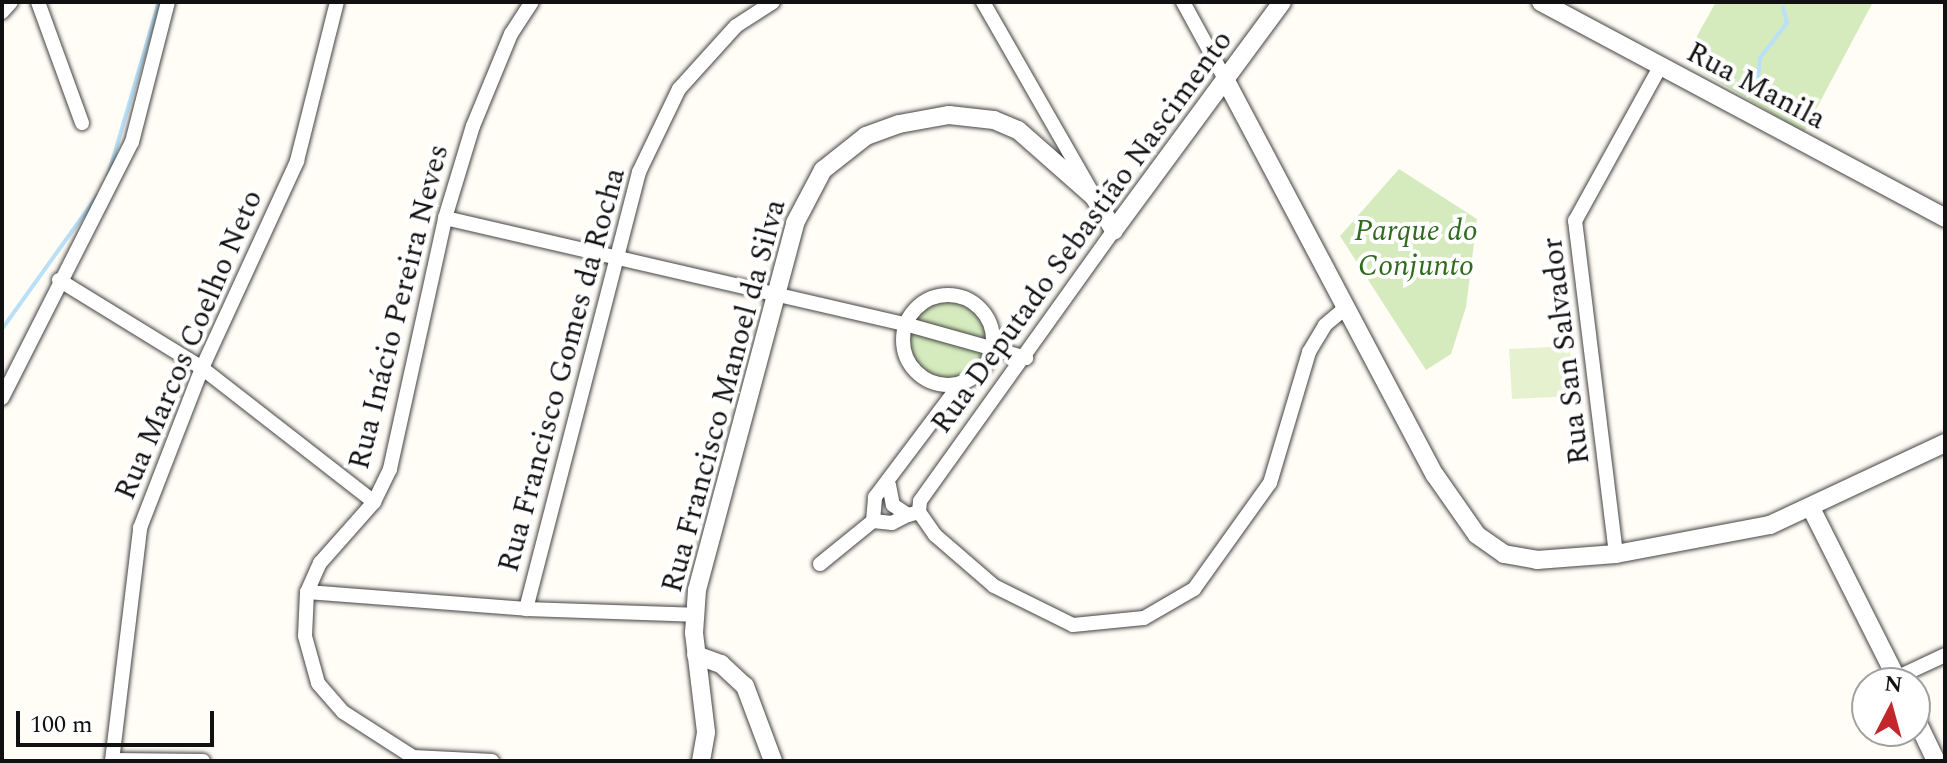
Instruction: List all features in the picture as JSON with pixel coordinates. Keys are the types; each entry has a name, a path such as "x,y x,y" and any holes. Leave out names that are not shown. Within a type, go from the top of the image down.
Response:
{"street":[{"path":"2,12 11,2"},
{"path":"38,2 82,123"},
{"path":"2,398 59,280 132,142 168,2"},
{"name":"Rua Marcos Coelho Neto","path":"112,760 140,528 202,368 297,161 337,2"},
{"name":"Rua Inácio Pereira Neves","path":"492,761 413,757 343,712 318,683 305,636 307,592 320,563 374,502 390,469 445,218 473,126 511,34 532,2"},
{"name":"Rua Francisco Gomes da Rocha","path":"526,609 613,257 639,172 679,89 736,26 773,2"},
{"path":"983,2 1094,197"},
{"path":"1183,2 1435,475 1477,535 1504,554 1537,560 1616,554 1770,525 1945,443"},
{"name":"Rua Deputado Sebastião Nascimento","path":"820,564 873,521 892,523 913,514 1114,230 1282,2"},
{"name":"Rua Manila","path":"1541,2 1945,218"},
{"name":"Rua San Salvador","path":"1616,554 1575,221 1660,67"},
{"name":"Rua Francisco Manoel da Silva","path":"701,761 705,707 696,655 694,615 795,223 823,170 866,136 899,124 949,115 994,120 1018,130 1094,197 1114,230"},
{"path":"445,218 905,324 1026,358"},
{"path":"59,280 202,368 374,502"},
{"path":"961,383 940,385 921,377 907,361 902,341 905,324 919,305 938,296 958,296 984,312 994,347"},
{"path":"889,485 893,505 913,514 994,586 1073,625 1108,625 1168,607 1194,589 1255,509 1280,455 1309,352 1325,325 1345,308"},
{"name":"Rua Deputado Sebastião Nascimento","path":"873,521 875,497 889,485 961,383 987,363 994,347"},
{"path":"1811,508 1891,667"},
{"path":"307,592 526,609 694,615"},
{"path":"696,655 721,664 745,686 773,761"},
{"path":"1923,667 1945,655"},
{"path":"112,760 203,761"}],"green space":[{"path":"1716,2 1873,2 1804,132 1683,61"},
{"name":"Parque do Conjunto","path":"1399,169 1477,219 1466,307 1451,354 1426,370 1340,236"},
{"path":"948,295 965,298 980,308 990,323 993,340 990,357 980,372 965,382 948,385 931,382 916,372 906,357 903,340 906,323 916,308 931,298"},
{"path":"1570,346 1572,396 1512,399 1509,349"}],"waterway":[{"path":"108,176 159,2"},
{"path":"1758,80 1760,58 1787,23 1783,7"},
{"path":"2,329 98,195"}]}
